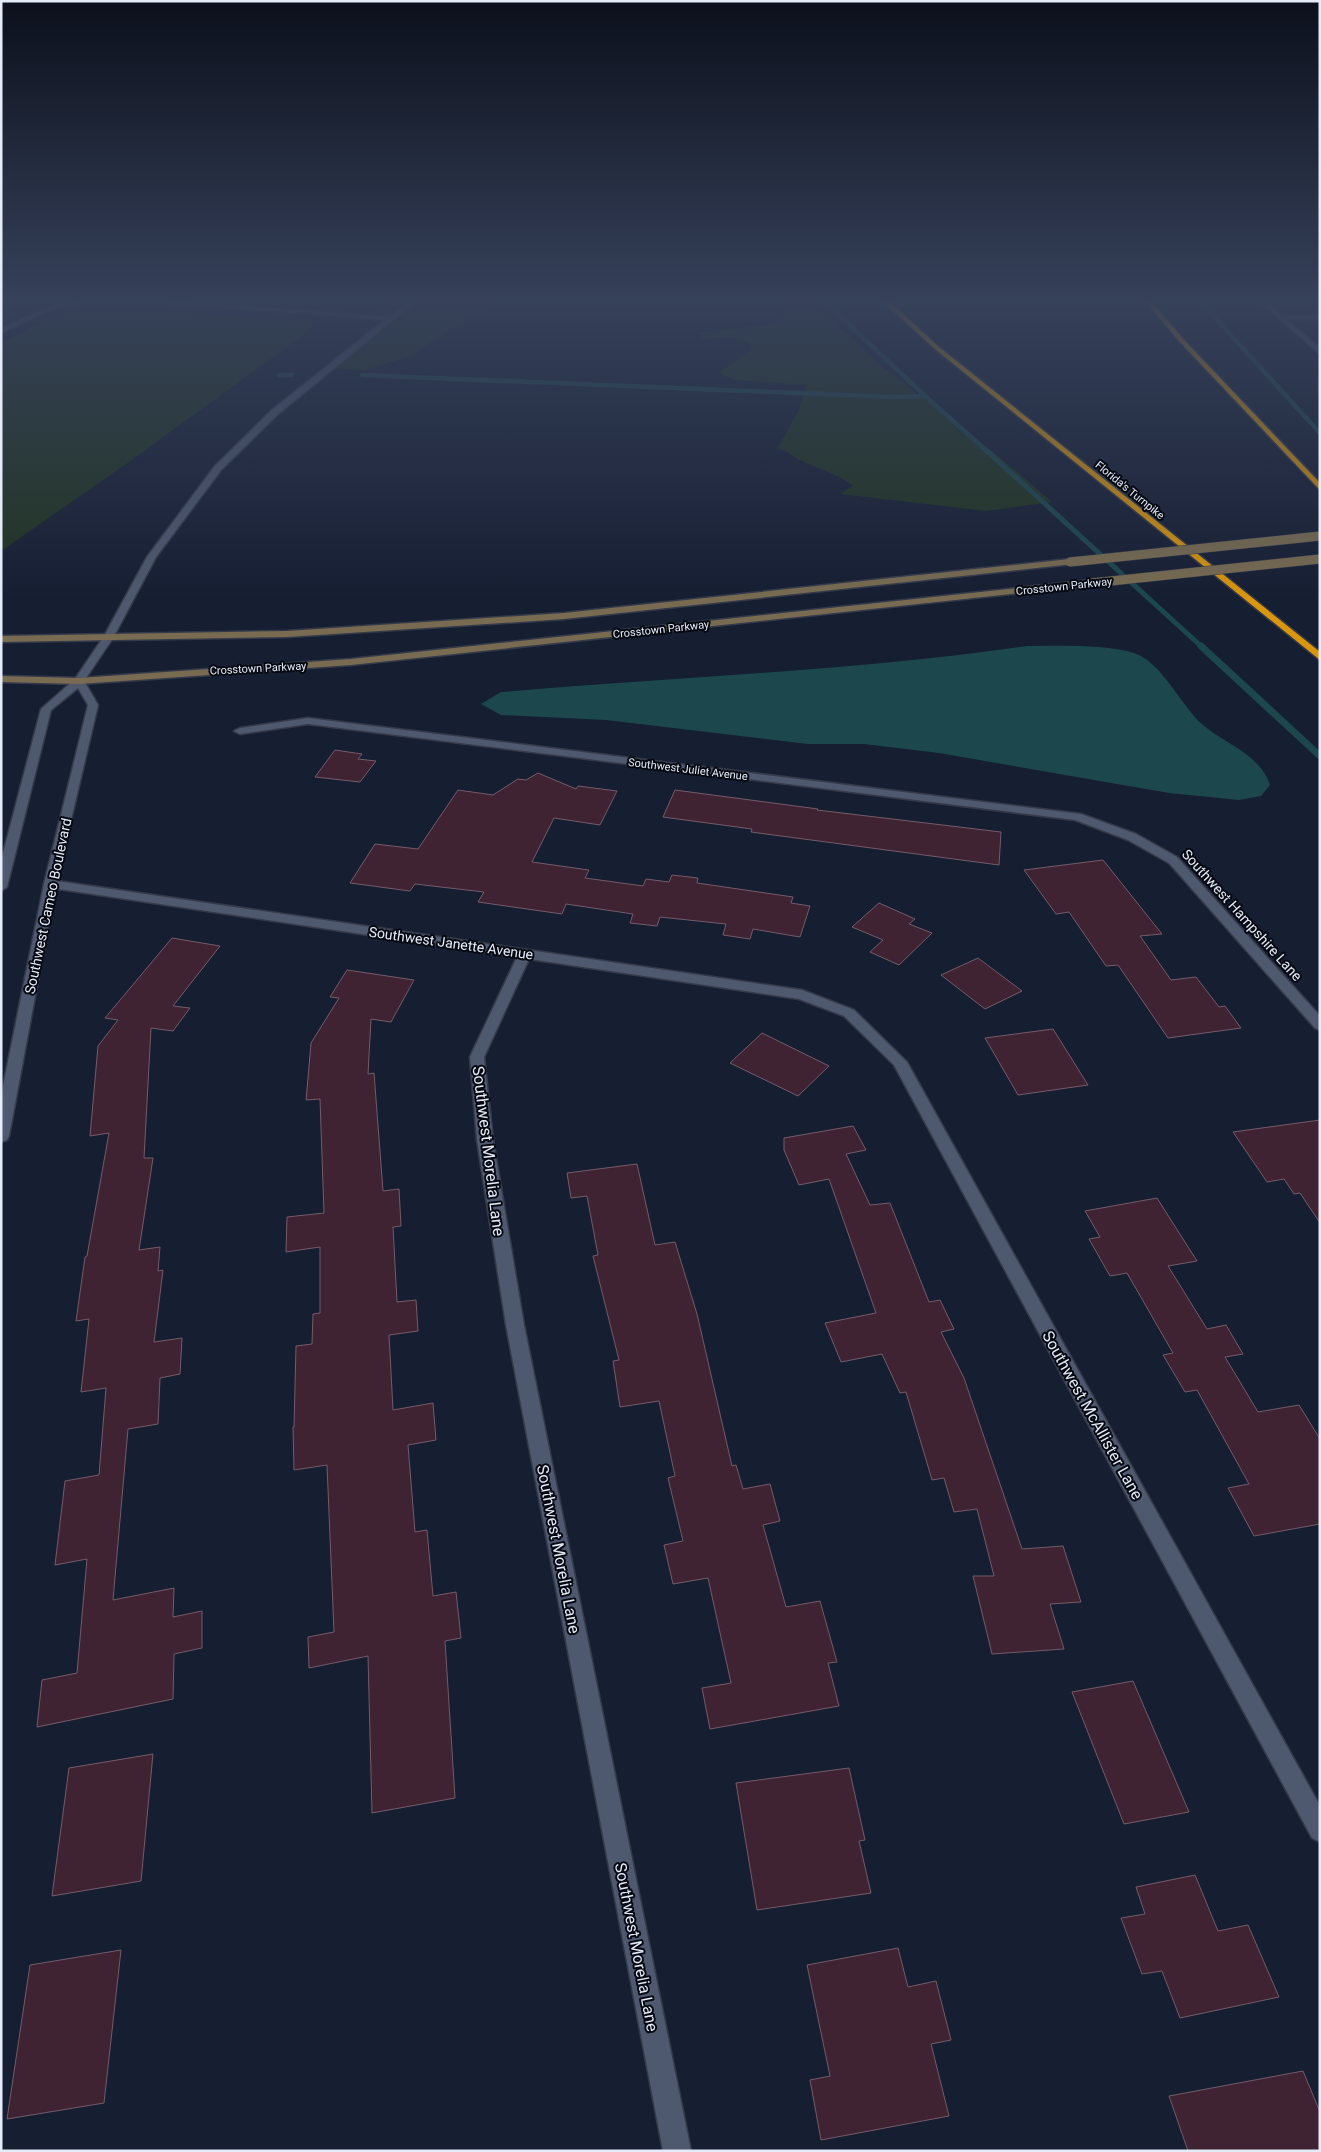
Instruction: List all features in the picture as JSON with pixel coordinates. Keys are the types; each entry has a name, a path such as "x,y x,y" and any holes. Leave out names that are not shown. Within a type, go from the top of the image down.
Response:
{"highway":[{"name":"Florida's Turnpike","path":"1001,399 1320,657"},
{"path":"1237,399 1320,488"}],"main road":[{"name":"Crosstown Parkway","path":"1,640 287,634 564,616 1320,536"},
{"name":"Crosstown Parkway","path":"1,679 79,681 360,662 1320,559"}],"street":[{"path":"2,879 46,709 79,681 108,638 152,557 218,468 275,412 291,399"},
{"name":"Southwest Cameo Boulevard","path":"1,1136 50,884 93,705 79,681"},
{"name":"Southwest Juliet Avenue","path":"240,731 308,721 1077,817 1132,837"},
{"name":"Southwest Hampshire Lane","path":"1132,837 1173,860 1320,1025"},
{"name":"Southwest Janette Avenue","path":"50,884 802,995 849,1013"},
{"name":"Southwest Morelia Lane","path":"525,954 477,1057 485,1140 514,1325 677,2151"},
{"name":"Southwest McAllister Lane","path":"849,1013 900,1062 1320,1830"}],"shaded area":[{"path":"1,399 215,399 129,462 1,551"},
{"path":"802,399 925,399 998,456 1052,502 986,511 840,494 853,486 834,475 777,449 799,410"},
{"path":"1027,646 1110,648 1134,653 1144,658 1154,665 1203,725 1250,757 1258,765 1270,785 1261,796 1239,800 1169,793 939,753 864,744 808,744 606,720 501,715 481,704 501,692 831,668 962,655"}],"building":[{"path":"335,750 362,754 358,759 376,761 360,782 315,777"},
{"path":"538,773 576,789 578,786 617,791 600,825 554,818 532,862 589,870 585,878 643,886 646,879 669,882 672,875 698,878 697,883 793,897 791,903 810,906 800,937 753,929 750,939 723,935 726,924 660,917 657,926 630,923 633,914 566,904 562,914 478,902 484,892 415,884 410,891 350,883 375,844 418,849 458,790 493,795 518,779 526,780"},
{"path":"675,790 817,810 1001,832 999,865 751,832 752,829 663,817"},
{"path":"1103,860 1162,934 1140,936 1171,980 1196,977 1219,1007 1225,1006 1241,1028 1168,1038 1118,965 1106,966 1069,912 1056,914 1024,870"},
{"path":"879,903 915,919 909,924 932,933 899,965 870,952 883,940 852,927"},
{"path":"172,938 220,946 173,1006 190,1008 173,1031 151,1028 144,1158 153,1158 139,1250 160,1247 158,1271 163,1270 154,1342 182,1338 180,1374 160,1378 158,1424 128,1429 113,1600 174,1588 173,1617 202,1611 202,1648 174,1654 173,1699 37,1727 42,1680 77,1673 87,1559 55,1565 65,1481 99,1475 106,1388 81,1392 89,1319 76,1321 85,1257 87,1256 109,1133 90,1136 98,1046 118,1020 105,1018"},
{"path":"978,958 1022,991 985,1009 941,975"},
{"path":"347,970 414,980 391,1022 371,1019 368,1074 374,1073 383,1191 399,1189 401,1226 393,1227 397,1302 416,1300 418,1331 389,1335 393,1410 433,1403 436,1440 408,1445 415,1532 427,1530 433,1596 456,1592 461,1638 445,1641 455,1798 372,1813 368,1656 309,1668 308,1637 334,1632 327,1465 294,1470 293,1427 296,1346 312,1344 313,1314 320,1313 320,1247 286,1252 287,1217 324,1213 320,1099 306,1100 311,1043 339,998 330,997"},
{"path":"1053,1029 1088,1085 1018,1095 985,1038"},
{"path":"762,1033 829,1066 798,1096 730,1063"},
{"path":"1320,1120 1320,1223 1300,1193 1294,1194 1284,1179 1267,1182 1233,1132"},
{"path":"853,1126 866,1150 846,1154 870,1205 890,1203 929,1302 940,1300 954,1329 941,1332 964,1378 1022,1549 1063,1546 1081,1602 1050,1604 1064,1649 992,1654 973,1576 994,1576 977,1509 954,1512 944,1478 932,1480 906,1392 900,1393 882,1354 841,1362 825,1323 876,1313 829,1179 799,1185 784,1150 784,1138"},
{"path":"637,1164 655,1245 675,1242 697,1314 732,1466 736,1465 743,1489 770,1484 780,1521 763,1525 786,1607 820,1601 837,1662 828,1663 839,1706 710,1729 702,1688 731,1683 708,1578 673,1584 664,1545 683,1541 668,1478 675,1476 659,1401 620,1407 613,1361 619,1360 593,1256 598,1255 587,1196 571,1198 567,1173"},
{"path":"1157,1198 1197,1261 1168,1266 1207,1329 1226,1325 1243,1354 1225,1357 1258,1412 1299,1405 1320,1439 1320,1524 1254,1536 1228,1488 1249,1484 1197,1390 1185,1392 1163,1355 1173,1353 1127,1273 1110,1276 1089,1239 1100,1237 1085,1211"},
{"path":"1133,1681 1189,1812 1124,1824 1072,1692"},
{"path":"153,1754 141,1881 52,1896 69,1768"},
{"path":"849,1768 865,1840 859,1841 871,1893 757,1910 736,1783"},
{"path":"1195,1875 1218,1931 1248,1925 1279,1997 1180,2018 1162,1971 1142,1974 1121,1918 1145,1914 1136,1887"},
{"path":"898,1948 908,1987 936,1981 951,2040 931,2044 949,2116 821,2140 810,2080 830,2076 807,1965"},
{"path":"121,1950 104,2103 7,2119 30,1965"},
{"path":"1303,2071 1320,2112 1320,2151 1188,2151 1169,2096"}],"waterway":[{"path":"929,399 988,452"},
{"path":"1289,399 1320,433"},
{"path":"987,451 1202,647"},
{"path":"1201,646 1320,756"}]}
